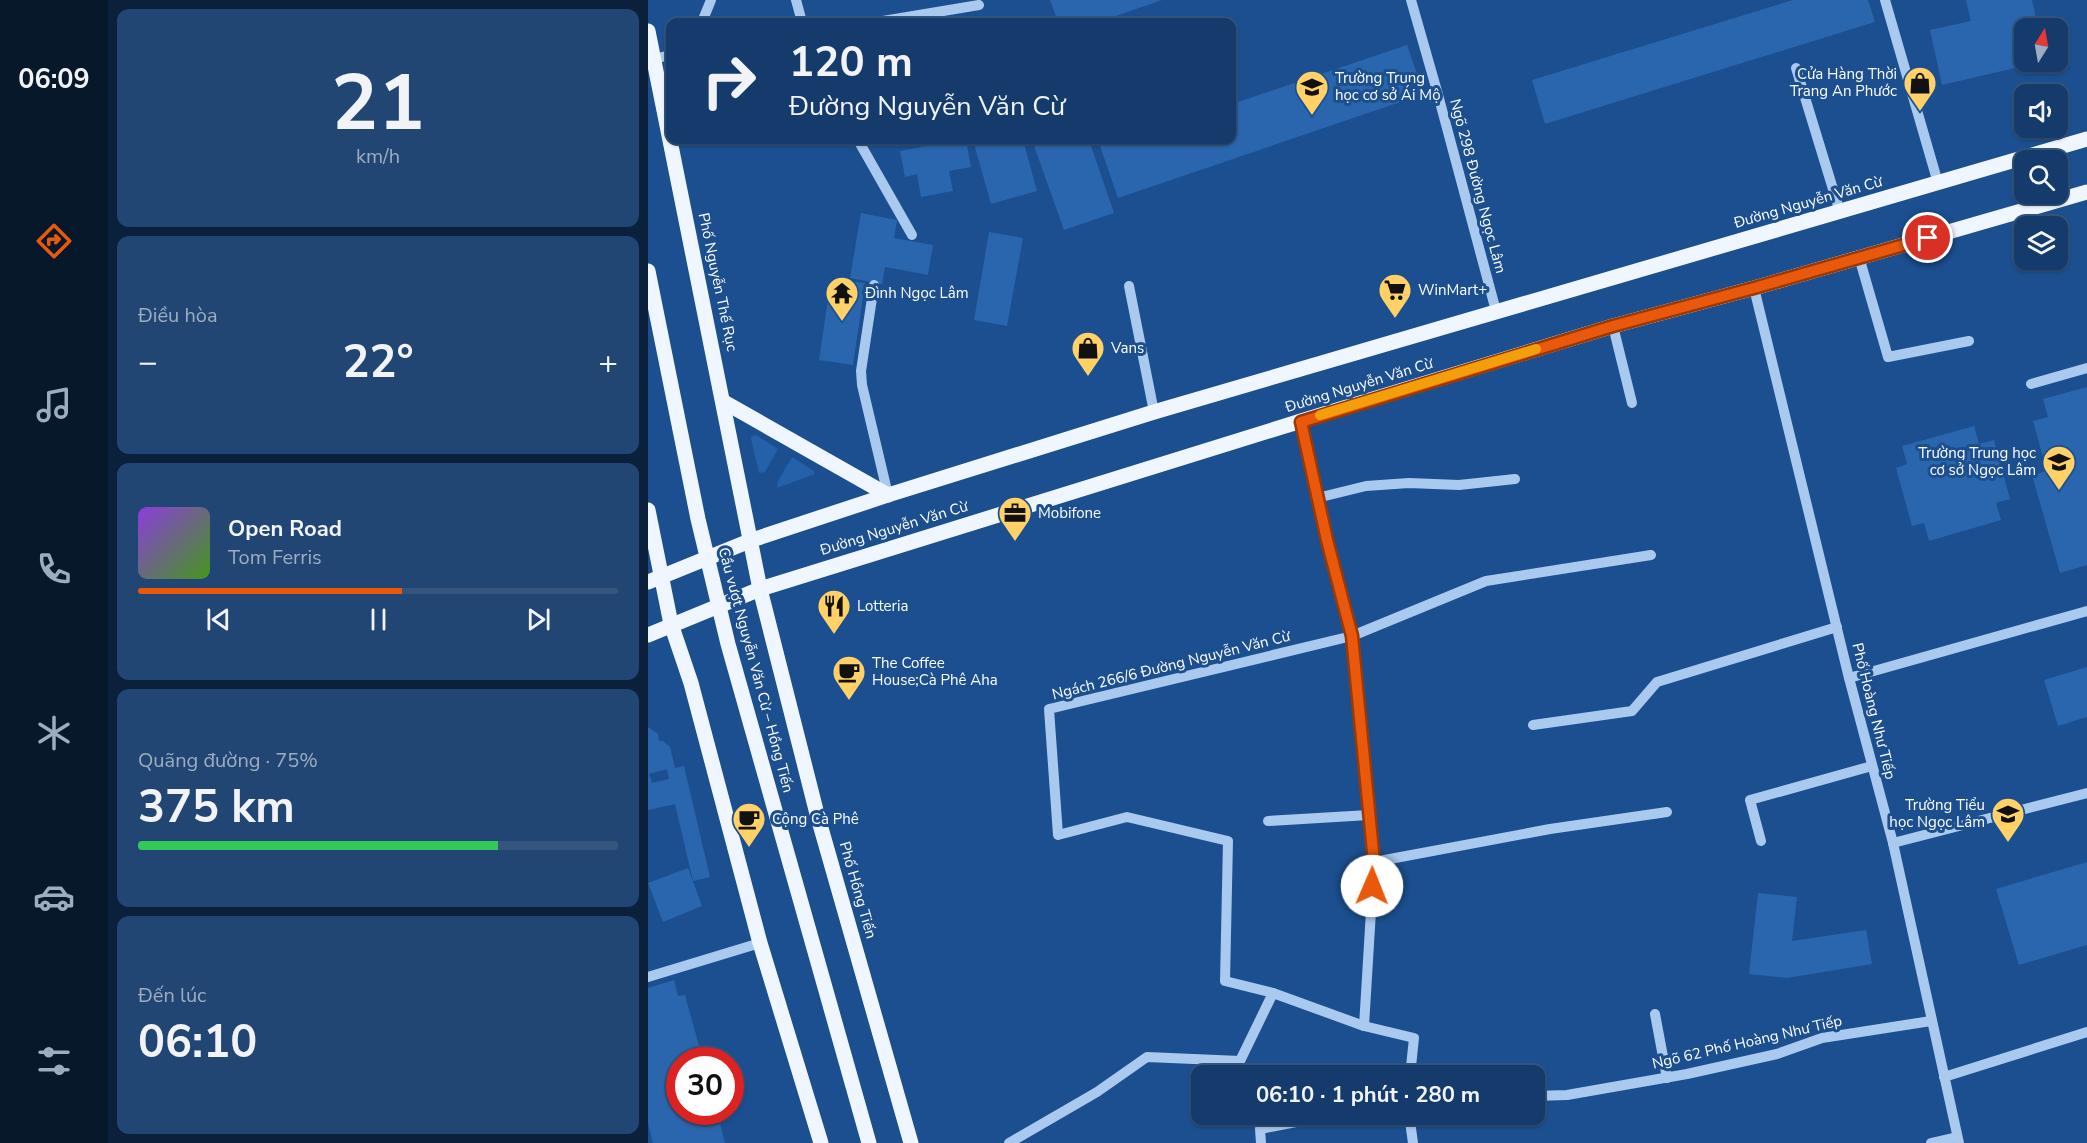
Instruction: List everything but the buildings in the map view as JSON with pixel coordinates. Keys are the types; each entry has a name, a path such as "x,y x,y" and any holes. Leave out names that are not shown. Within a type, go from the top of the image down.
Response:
{"main road":[{"name":"Phố Nguyễn Thế Rục","path":"648,30 666,118"},
{"name":"Đường Nguyễn Văn Cừ","path":"655,580 752,540 1154,412 2087,139"},
{"name":"Phố Nguyễn Thế Rục","path":"671,144 752,540"},
{"name":"Đường Nguyễn Văn Cừ","path":"648,635 760,589 1301,422 1613,326 2087,192"},
{"name":"Cầu vượt Nguyễn Văn Cừ – Hồng Tiến","path":"648,271 698,519 728,644 869,1143"},
{"path":"724,402 888,495"},
{"path":"648,510 655,580 691,683 760,943 821,1143"},
{"name":"Phố Hồng Tiến","path":"752,540 760,589 817,814 911,1143"}],"street":[{"path":"704,18 711,0"},
{"path":"796,0 801,18"},
{"name":"Ngõ 298 Đường Ngọc Lâm","path":"1411,0 1496,311"},
{"path":"1885,0 1938,183"},
{"path":"902,18 979,6"},
{"path":"654,59 666,56"},
{"path":"1796,68 1839,212"},
{"path":"860,144 912,235"},
{"path":"1859,257 1888,357 1969,341"},
{"path":"873,285 861,371 862,385 888,495"},
{"path":"1129,286 1154,412"},
{"name":"Phố Hoàng Như Tiếp","path":"1754,288 1849,678 1893,843 1958,1140"},
{"path":"1613,326 1632,403"},
{"path":"2031,384 2087,368"},
{"path":"1301,422 1317,498 1352,636 1374,862 1364,1026"},
{"path":"1317,498 1366,486 1409,483 1459,485 1515,479"},
{"path":"1352,636 1486,581 1651,555"},
{"path":"1849,678 2087,612"},
{"path":"1533,725 1632,711 1657,682 1837,627"},
{"name":"Ngách 266/6 Đường Nguyễn Văn Cừ","path":"1274,993 1225,981 1228,841 1127,817 1058,836 1049,709 1352,636"},
{"path":"1761,841 1750,800 1872,766"},
{"path":"1893,843 2087,793"},
{"path":"1374,862 1550,829 1667,812"},
{"path":"1268,821 1369,815"},
{"path":"648,977 760,943"},
{"path":"1009,1143 1097,1092 1147,1057 1240,1061 1274,993 1364,1026 1414,1038 1411,1065"},
{"path":"1655,1014 1667,1078"},
{"name":"Ngõ 62 Phố Hoàng Như Tiếp","path":"1545,1096 1567,1095 1667,1078 1777,1054 1822,1038 1931,1021"},
{"path":"1944,1077 2087,1032"},
{"path":"1261,1143 1260,1130 1284,1125"},
{"path":"1411,1125 1413,1143"},
{"path":"1931,1143 1958,1140"}],"shaded area":[{"path":"756,435 778,449 765,472 759,473 751,439"},
{"path":"792,457 814,471 815,474 777,488 778,481"}],"slow traffic":[{"path":"1320,415 1536,349"}],"place":[{"name":"Cửa Hàng Thời Trang An Phước","path":"1920,112"},
{"name":"Trường Trung học cơ sở Ái Mộ","path":"1312,116"},
{"name":"WinMart+","path":"1395,319"},
{"name":"Đình Ngọc Lâm","path":"842,322"},
{"name":"Vans","path":"1088,377"},
{"name":"Trường Trung học cơ sở Ngọc Lâm","path":"2059,491"},
{"name":"Mobifone","path":"1015,542"},
{"name":"Lotteria","path":"834,635"},
{"name":"The Coffee House;Cà Phê Aha","path":"849,701"},
{"name":"Trường Tiểu học Ngọc Lâm","path":"2008,843"},
{"name":"Cộng Cà Phê","path":"749,848"}],"route":[{"path":"1372,886 1374,862 1352,636 1327,540 1301,422 1613,326 1928,238"}]}
